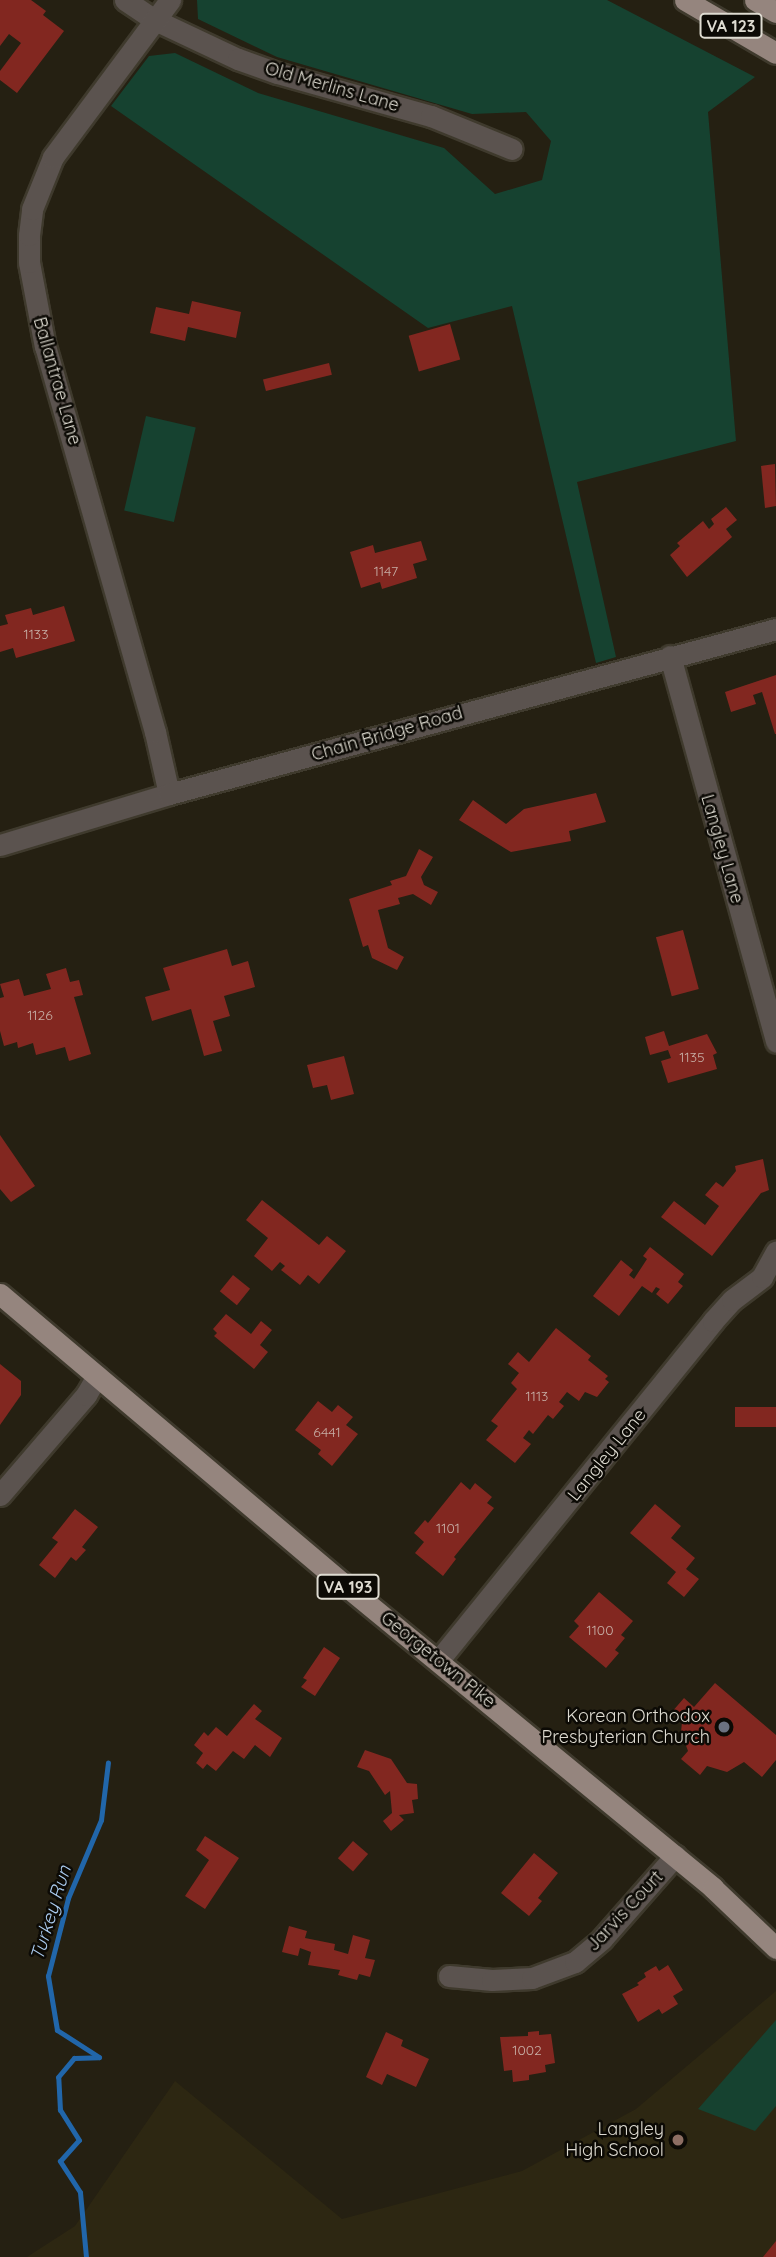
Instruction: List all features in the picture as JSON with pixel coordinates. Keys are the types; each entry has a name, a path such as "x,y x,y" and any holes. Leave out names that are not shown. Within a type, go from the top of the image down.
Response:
{"main road":[{"name":"VA 123","path":"685,0 776,53"},
{"name":"VA 123","path":"755,0 776,12"},
{"name":"Georgetown Pike","path":"0,1294 675,1856 776,1948"}],"street":[{"name":"Old Merlins Lane","path":"125,0 155,20 277,73 418,112 512,149"},
{"name":"Ballantrae Lane","path":"169,794 155,732 46,347 29,262 33,209 53,157 170,0"},
{"name":"Chain Bridge Road","path":"0,845 169,794 776,629"},
{"name":"Langley Lane","path":"670,656 776,1042"},
{"name":"Langley Lane","path":"438,1661 713,1321 732,1300 769,1279 776,1252"},
{"path":"0,1495 86,1395 97,1376"},
{"name":"Jarvis Court","path":"449,1976 492,1980 532,1979 575,1962 602,1939 675,1856"}],"shaded area":[{"name":"Langley High School","path":"776,1991 776,2257 27,2257 75,2226 175,2081 342,2219 522,2171 636,2109"}],"green space":[{"path":"197,0 607,0 755,77 708,112 736,441 577,482 616,657 596,663 512,306 428,328 111,106 149,56 175,53 258,93 444,148 495,194 542,180 551,141 526,112 472,114 277,57 198,19"},
{"path":"146,416 196,427 174,522 124,511"},
{"path":"776,2020 776,2106 755,2131 698,2109"}],"building":[{"path":"0,0 31,0 46,11 43,15 64,31 17,93 0,80 0,71 21,43 9,34 0,46"},
{"path":"192,301 241,312 236,338 188,327 185,341 150,333 156,307 189,314"},
{"path":"450,324 460,360 419,371 409,336"},
{"path":"329,363 332,375 266,391 263,379"},
{"path":"775,464 776,506 765,508 761,466"},
{"path":"726,507 737,520 726,529 732,537 687,577 670,555 680,546 677,543 703,521 709,529 714,524 711,519"},
{"path":"421,541 427,560 413,564 417,578 382,589 380,582 361,588 350,552 373,545 375,553"},
{"path":"64,606 75,641 16,658 13,648 0,652 0,626 8,624 5,615 31,608 33,615"},
{"path":"776,675 775,734 762,692 753,695 756,704 731,712 725,692"},
{"path":"596,793 606,822 569,831 571,841 511,852 459,820 473,800 506,824 524,809"},
{"path":"419,849 433,857 421,877 424,885 438,892 431,905 413,894 398,898 400,904 378,910 388,948 404,957 397,970 372,958 368,945 363,947 349,899 392,885 390,881 406,876"},
{"path":"683,930 699,989 672,996 656,937"},
{"path":"227,949 232,966 248,961 255,987 224,996 230,1016 213,1021 222,1051 204,1056 191,1009 152,1021 145,997 170,990 163,968"},
{"path":"66,968 70,982 79,980 83,995 74,997 91,1054 69,1061 65,1047 36,1055 33,1043 18,1048 17,1042 4,1046 0,1031 0,998 4,997 0,984 19,979 24,996 51,989 46,974"},
{"path":"664,1031 669,1046 707,1034 717,1053 713,1055 717,1069 668,1083 661,1061 671,1058 668,1050 650,1055 645,1037"},
{"path":"344,1056 354,1094 331,1100 327,1085 313,1088 307,1065"},
{"path":"0,1135 35,1186 11,1202 0,1189"},
{"path":"763,1159 769,1190 761,1193 712,1256 661,1217 674,1201 705,1225 719,1206 705,1195 716,1182 723,1187 736,1171 735,1166"},
{"path":"262,1200 319,1245 327,1236 346,1251 319,1284 308,1275 300,1285 281,1270 285,1266 280,1262 272,1271 254,1256 268,1238 246,1220"},
{"path":"650,1247 684,1274 678,1282 683,1286 668,1304 656,1294 660,1289 656,1287 652,1293 642,1286 619,1316 593,1296 621,1260 633,1270 629,1275 634,1279 647,1259 643,1256"},
{"path":"233,1275 250,1289 237,1305 220,1291"},
{"path":"226,1314 251,1334 261,1321 272,1330 260,1345 268,1352 254,1369 214,1336 217,1333 213,1329"},
{"path":"556,1328 591,1356 588,1360 608,1376 605,1379 609,1382 597,1397 585,1392 579,1401 567,1392 559,1402 564,1406 553,1419 548,1415 533,1434 529,1430 523,1438 531,1444 515,1463 486,1440 498,1426 491,1421 517,1389 511,1383 519,1373 508,1364 518,1352 529,1362"},
{"path":"0,1364 21,1381 21,1395 0,1425"},
{"path":"318,1401 332,1412 338,1405 353,1417 346,1425 358,1434 332,1466 318,1454 321,1450 295,1430"},
{"path":"735,1407 776,1407 776,1427 735,1427"},
{"path":"461,1482 470,1490 475,1483 492,1497 487,1503 494,1508 454,1557 456,1559 443,1576 415,1553 424,1542 414,1533 425,1520 428,1523"},
{"path":"655,1504 681,1526 671,1538 695,1558 686,1569 699,1579 684,1597 667,1583 676,1572 630,1533"},
{"path":"75,1509 98,1527 82,1547 86,1550 76,1561 71,1557 55,1578 39,1565 58,1542 52,1538"},
{"path":"599,1592 633,1621 621,1635 625,1638 615,1650 619,1653 606,1668 569,1637 579,1626 574,1621"},
{"path":"324,1647 340,1658 315,1696 301,1687 307,1680 303,1678"},
{"name":"Korean Orthodox Presbyterian Church","path":"715,1683 776,1735 776,1760 762,1777 744,1762 727,1772 707,1766 700,1775 681,1759 688,1751 681,1732 682,1722 671,1713 684,1698 694,1707"},
{"path":"254,1704 262,1711 255,1719 282,1738 270,1757 255,1745 244,1759 233,1751 216,1771 207,1764 203,1769 196,1763 203,1753 194,1745 204,1732 208,1736 216,1727 227,1736"},
{"path":"365,1750 391,1759 407,1783 417,1784 418,1799 412,1800 414,1813 399,1815 404,1820 391,1831 383,1821 392,1813 390,1791 385,1795 369,1771 357,1767"},
{"path":"205,1836 239,1858 205,1909 185,1896 209,1860 196,1850"},
{"path":"353,1841 368,1854 353,1871 338,1858"},
{"path":"534,1853 558,1873 538,1898 542,1901 529,1916 501,1893"},
{"path":"289,1926 307,1931 305,1938 335,1944 334,1950 348,1954 353,1935 370,1940 365,1958 375,1960 370,1977 359,1974 357,1980 338,1975 340,1970 308,1965 311,1952 300,1948 298,1956 282,1952"},
{"path":"668,1965 683,1990 673,1996 678,2004 662,2014 659,2009 638,2022 622,1994 639,1985 637,1983 646,1977 644,1973 656,1966 659,1971"},
{"path":"539,2031 539,2035 551,2034 555,2063 545,2065 546,2072 529,2075 529,2080 513,2082 512,2070 504,2071 500,2037 528,2036 528,2032"},
{"path":"386,2032 403,2040 401,2046 429,2059 416,2087 387,2074 382,2085 366,2077"},
{"path":"776,2241 776,2257 763,2257"}],"waterway":[{"name":"Turkey Run","path":"86,2257 80,2192 60,2161 79,2140 60,2110 58,2077 74,2058 99,2057 57,2030 48,1976 68,1898 101,1820 108,1762"}],"place":[{"name":"Korean Orthodox Presbyterian Church","path":"724,1727"},
{"name":"Langley High School","path":"678,2140"}]}
